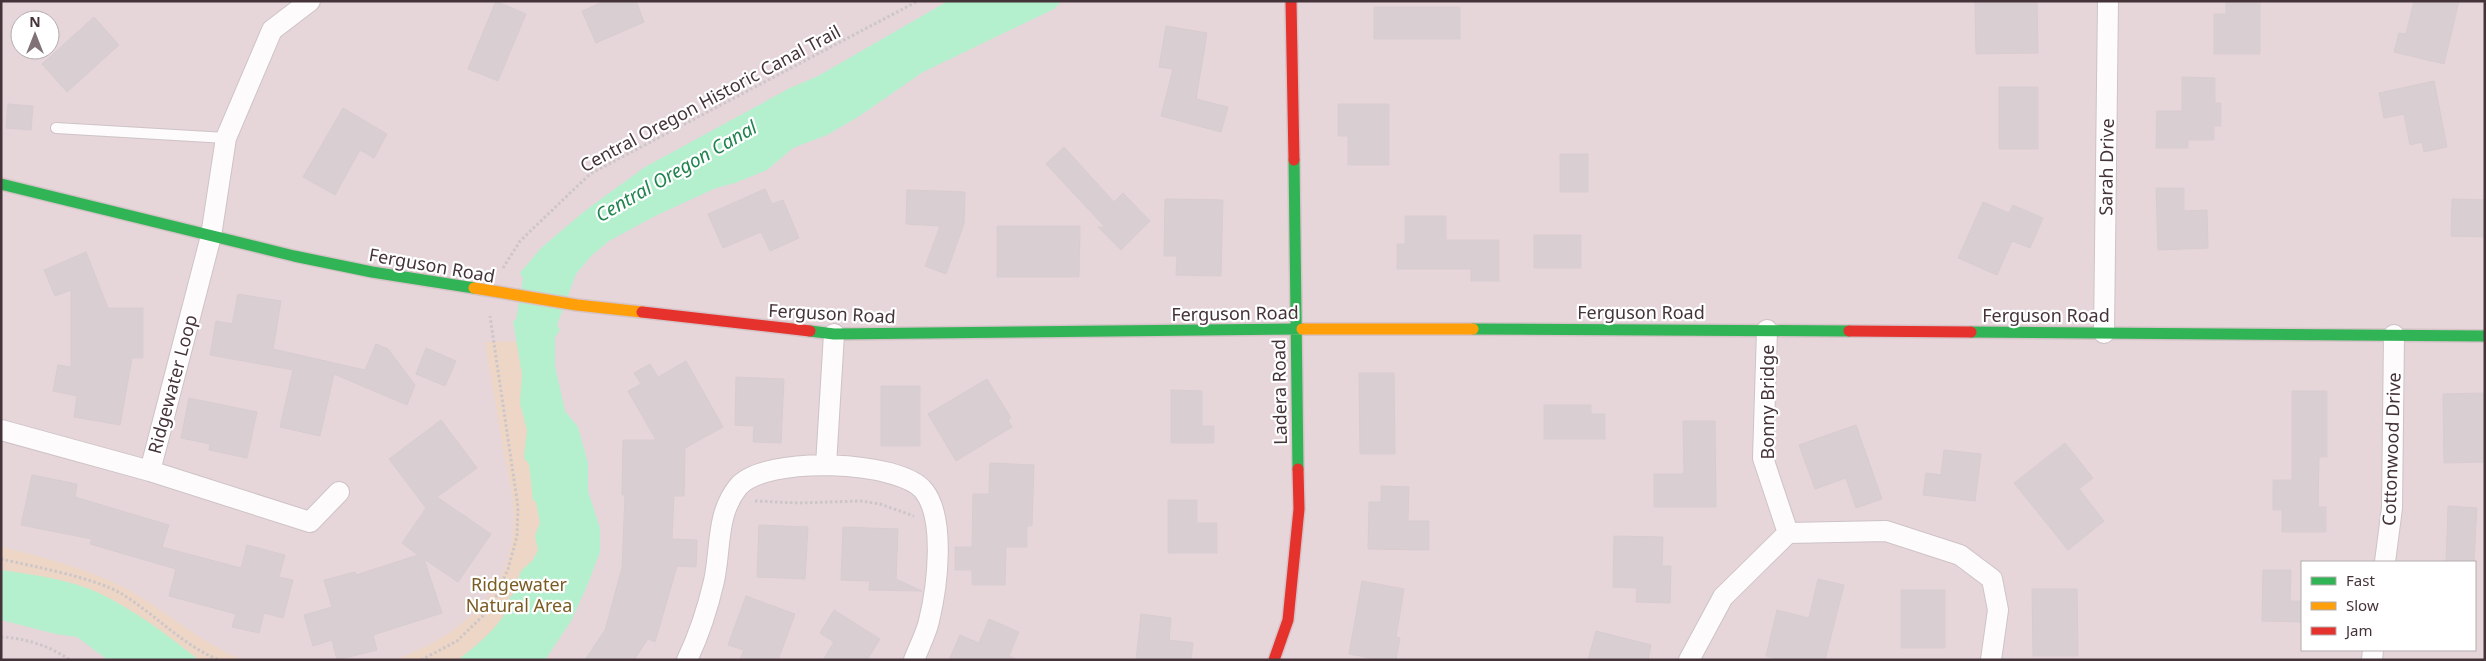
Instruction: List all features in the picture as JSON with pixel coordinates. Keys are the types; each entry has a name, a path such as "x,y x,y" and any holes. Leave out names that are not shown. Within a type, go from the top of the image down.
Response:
{"street":[{"name":"Ridgewater Loop","path":"1,430 150,471 211,236 226,138 272,30 310,1"},
{"name":"Ladera Road","path":"1274,660 1288,620 1299,509 1294,329 1291,1"},
{"name":"Sarah Drive","path":"2104,333 2108,1"},
{"name":"Ferguson Road","path":"1,184 211,236 372,272 577,305 834,334 1294,329 1767,330 2485,336"},
{"name":"Bonny Bridge","path":"1767,330 1763,458 1788,533"},
{"path":"826,465 834,334"},
{"name":"Cottonwood Drive","path":"2385,561 2392,508 2394,335"},
{"path":"687,660 695,643 714,580 720,529 730,499 739,485 754,474 786,466 826,465 894,472 911,480 924,491 933,508 938,524 935,574 929,622 914,660"},
{"path":"150,471 310,522 339,492"},
{"path":"1689,660 1723,597 1788,533 1886,531 1960,554 1992,579 1998,610 1991,660"}],"lane":[{"path":"56,128 226,138"}],"path":[{"name":"Central Oregon Historic Canal Trail","path":"489,292 520,241 590,174 918,1"},
{"path":"421,660 457,641 491,608 508,569 517,536 518,507 491,329 489,292"},
{"path":"730,499 798,503 861,501 880,504 938,524"},
{"path":"1,559 78,578 121,593 202,653 219,660"},
{"path":"1,637 19,638 40,644 70,660"}],"shaded area":[{"path":"1,1 2485,1 2485,660 1,660"}],"green space":[{"name":"Ridgewater Natural Area","path":"535,341 561,496 498,660 394,660 441,638 462,624 480,607 494,588 505,567 512,542 514,515 485,342"},
{"path":"1,547 35,555 101,577 132,592 214,646 244,660 146,660 1,598"}],"water":[{"name":"Central Oregon Canal","path":"948,1 1062,1 1054,9 923,72 858,117 827,135 793,148 767,170 735,183 716,188 655,216 609,241 591,256 576,274 557,325 560,330 555,337 555,366 565,411 578,427 588,463 588,491 600,528 600,552 571,621 545,660 458,660 498,624 508,606 509,598 513,594 521,571 533,560 538,550 535,536 540,523 536,502 533,500 529,464 524,458 527,430 520,403 522,374 513,321 516,320 523,278 520,273 541,248 586,210 645,167 790,88 818,76"},
{"path":"1,570 64,581 99,593 125,607 199,660 108,660 77,637 56,634 1,620"}],"building":[{"path":"496,1 526,14 498,81 468,69"},
{"path":"605,1 636,1 644,22 596,43 582,11"},
{"path":"1975,1 2037,1 2038,53 1976,54"},
{"path":"2226,1 2260,1 2260,54 2214,54 2214,14 2226,14"},
{"path":"2414,1 2459,1 2444,64 2394,52 2399,33 2406,34"},
{"path":"1374,7 1460,7 1460,39 1374,39"},
{"path":"94,17 119,45 67,92 42,64 46,60 60,60 60,48"},
{"path":"1166,26 1207,33 1196,99 1228,107 1221,132 1161,116 1173,69 1159,67"},
{"path":"2182,77 2215,78 2215,103 2221,103 2221,126 2214,126 2214,140 2188,140 2188,148 2156,148 2157,111 2182,111"},
{"path":"2434,81 2447,147 2424,152 2422,142 2410,145 2404,114 2384,118 2379,93"},
{"path":"1999,87 2038,87 2038,149 1999,149"},
{"path":"8,104 33,106 31,130 6,128"},
{"path":"1338,104 1389,104 1389,165 1348,165 1348,136 1338,136"},
{"path":"343,108 387,134 374,158 360,150 335,195 303,177"},
{"path":"1064,147 1114,202 1123,193 1150,221 1121,250 1098,227 1105,227 1046,164"},
{"path":"1560,154 1588,154 1588,192 1560,192"},
{"path":"2156,188 2184,188 2184,211 2207,210 2208,248 2158,250"},
{"path":"765,189 772,204 783,200 799,238 770,251 761,232 723,248 708,214"},
{"path":"907,190 965,192 964,224 946,274 925,266 940,226 906,224"},
{"path":"1165,199 1223,200 1221,276 1176,275 1177,256 1164,256"},
{"path":"2452,199 2485,200 2485,237 2451,236"},
{"path":"1983,202 2009,213 2013,205 2043,218 2030,248 2012,241 1997,275 1958,258"},
{"path":"1405,216 1446,216 1446,240 1499,240 1499,281 1471,281 1471,269 1397,269 1397,244 1405,244"},
{"path":"997,226 1080,226 1079,277 997,277"},
{"path":"1534,235 1581,235 1581,268 1534,268"},
{"path":"86,252 108,308 143,308 143,358 132,358 120,425 74,417 77,396 53,391 58,365 71,367 71,290 55,296 44,270"},
{"path":"238,294 281,301 273,349 365,370 376,344 388,349 415,385 407,405 334,374 320,436 280,427 293,370 210,355 216,321 232,324"},
{"path":"426,348 456,361 445,386 416,374"},
{"path":"686,361 723,427 685,448 684,496 674,496 672,539 697,540 696,567 677,566 655,642 648,639 634,660 585,660 605,630 622,568 625,495 622,495 623,440 656,440 628,391 641,384 634,373 650,364 658,377"},
{"path":"1359,373 1394,373 1395,454 1360,454"},
{"path":"736,377 784,379 781,443 753,442 754,426 735,425"},
{"path":"987,379 1011,418 1008,420 1012,427 956,461 928,414"},
{"path":"881,386 920,386 920,446 881,446"},
{"path":"1171,390 1202,391 1202,426 1214,426 1214,443 1171,443"},
{"path":"2292,391 2327,391 2327,457 2319,457 2318,507 2326,507 2326,532 2282,532 2282,510 2273,510 2273,480 2292,480"},
{"path":"2485,393 2485,462 2444,463 2443,394"},
{"path":"189,398 257,412 247,458 209,450 210,444 181,438"},
{"path":"1544,405 1591,405 1591,414 1605,414 1605,439 1544,439"},
{"path":"441,420 477,468 437,497 491,534 458,582 424,559 442,613 373,635 377,650 337,660 332,640 313,646 304,615 332,607 324,580 355,572 356,575 418,555 402,543 426,508 389,459"},
{"path":"1683,421 1715,421 1716,507 1654,507 1654,474 1684,474"},
{"path":"1856,425 1882,499 1856,508 1846,478 1815,489 1799,445"},
{"path":"2065,443 2093,478 2079,489 2104,521 2068,550 2014,483"},
{"path":"1944,450 1981,454 1975,501 1923,495 1926,473 1941,475"},
{"path":"990,463 1034,465 1032,526 1027,526 1027,547 1006,547 1005,585 972,585 972,570 955,570 955,547 972,547 973,494 989,494"},
{"path":"32,475 77,484 75,497 169,525 162,547 241,568 247,545 285,555 279,577 293,580 283,618 264,613 259,633 232,627 236,614 169,596 176,569 90,544 92,539 21,525"},
{"path":"1381,486 1409,487 1408,521 1429,521 1429,550 1368,549 1369,502 1381,502"},
{"path":"1168,500 1197,500 1197,523 1217,523 1217,553 1168,553"},
{"path":"2448,506 2477,508 2474,561 2446,561"},
{"path":"759,525 808,527 805,579 757,577"},
{"path":"843,527 898,529 896,579 922,591 869,590 870,581 841,580"},
{"path":"1614,536 1663,537 1662,566 1671,566 1670,603 1636,602 1637,588 1613,587"},
{"path":"2263,570 2291,570 2290,601 2301,601 2301,622 2262,621"},
{"path":"1818,579 1844,585 1825,660 1782,660 1766,656 1777,610 1809,618"},
{"path":"1362,581 1404,589 1396,637 1400,638 1396,660 1382,660 1349,654"},
{"path":"2032,589 2077,589 2078,656 2033,656"},
{"path":"1901,590 1945,590 1945,648 1901,648"},
{"path":"746,596 795,614 778,660 740,660 744,650 728,645"},
{"path":"834,610 880,639 867,660 823,660 834,642 820,633"},
{"path":"1141,614 1171,618 1169,640 1193,643 1191,660 1136,660"},
{"path":"989,619 1019,632 1009,656 1018,660 949,660 960,635 979,643"},
{"path":"1596,631 1651,645 1648,660 1588,660"}],"traffic: fast":[{"path":"1294,160 1298,469"},
{"path":"1,184 294,256 372,272 474,288"},
{"path":"810,331 834,334 1302,329"},
{"path":"1473,329 1849,331"},
{"path":"1971,332 2485,336"}],"traffic: slow":[{"path":"474,288 577,305 642,312"},
{"path":"1302,329 1473,329"}],"traffic: jam":[{"path":"1291,1 1294,160"},
{"path":"642,312 810,331"},
{"path":"1849,331 1971,332"},
{"path":"1274,660 1288,620 1299,509 1298,469"}]}
